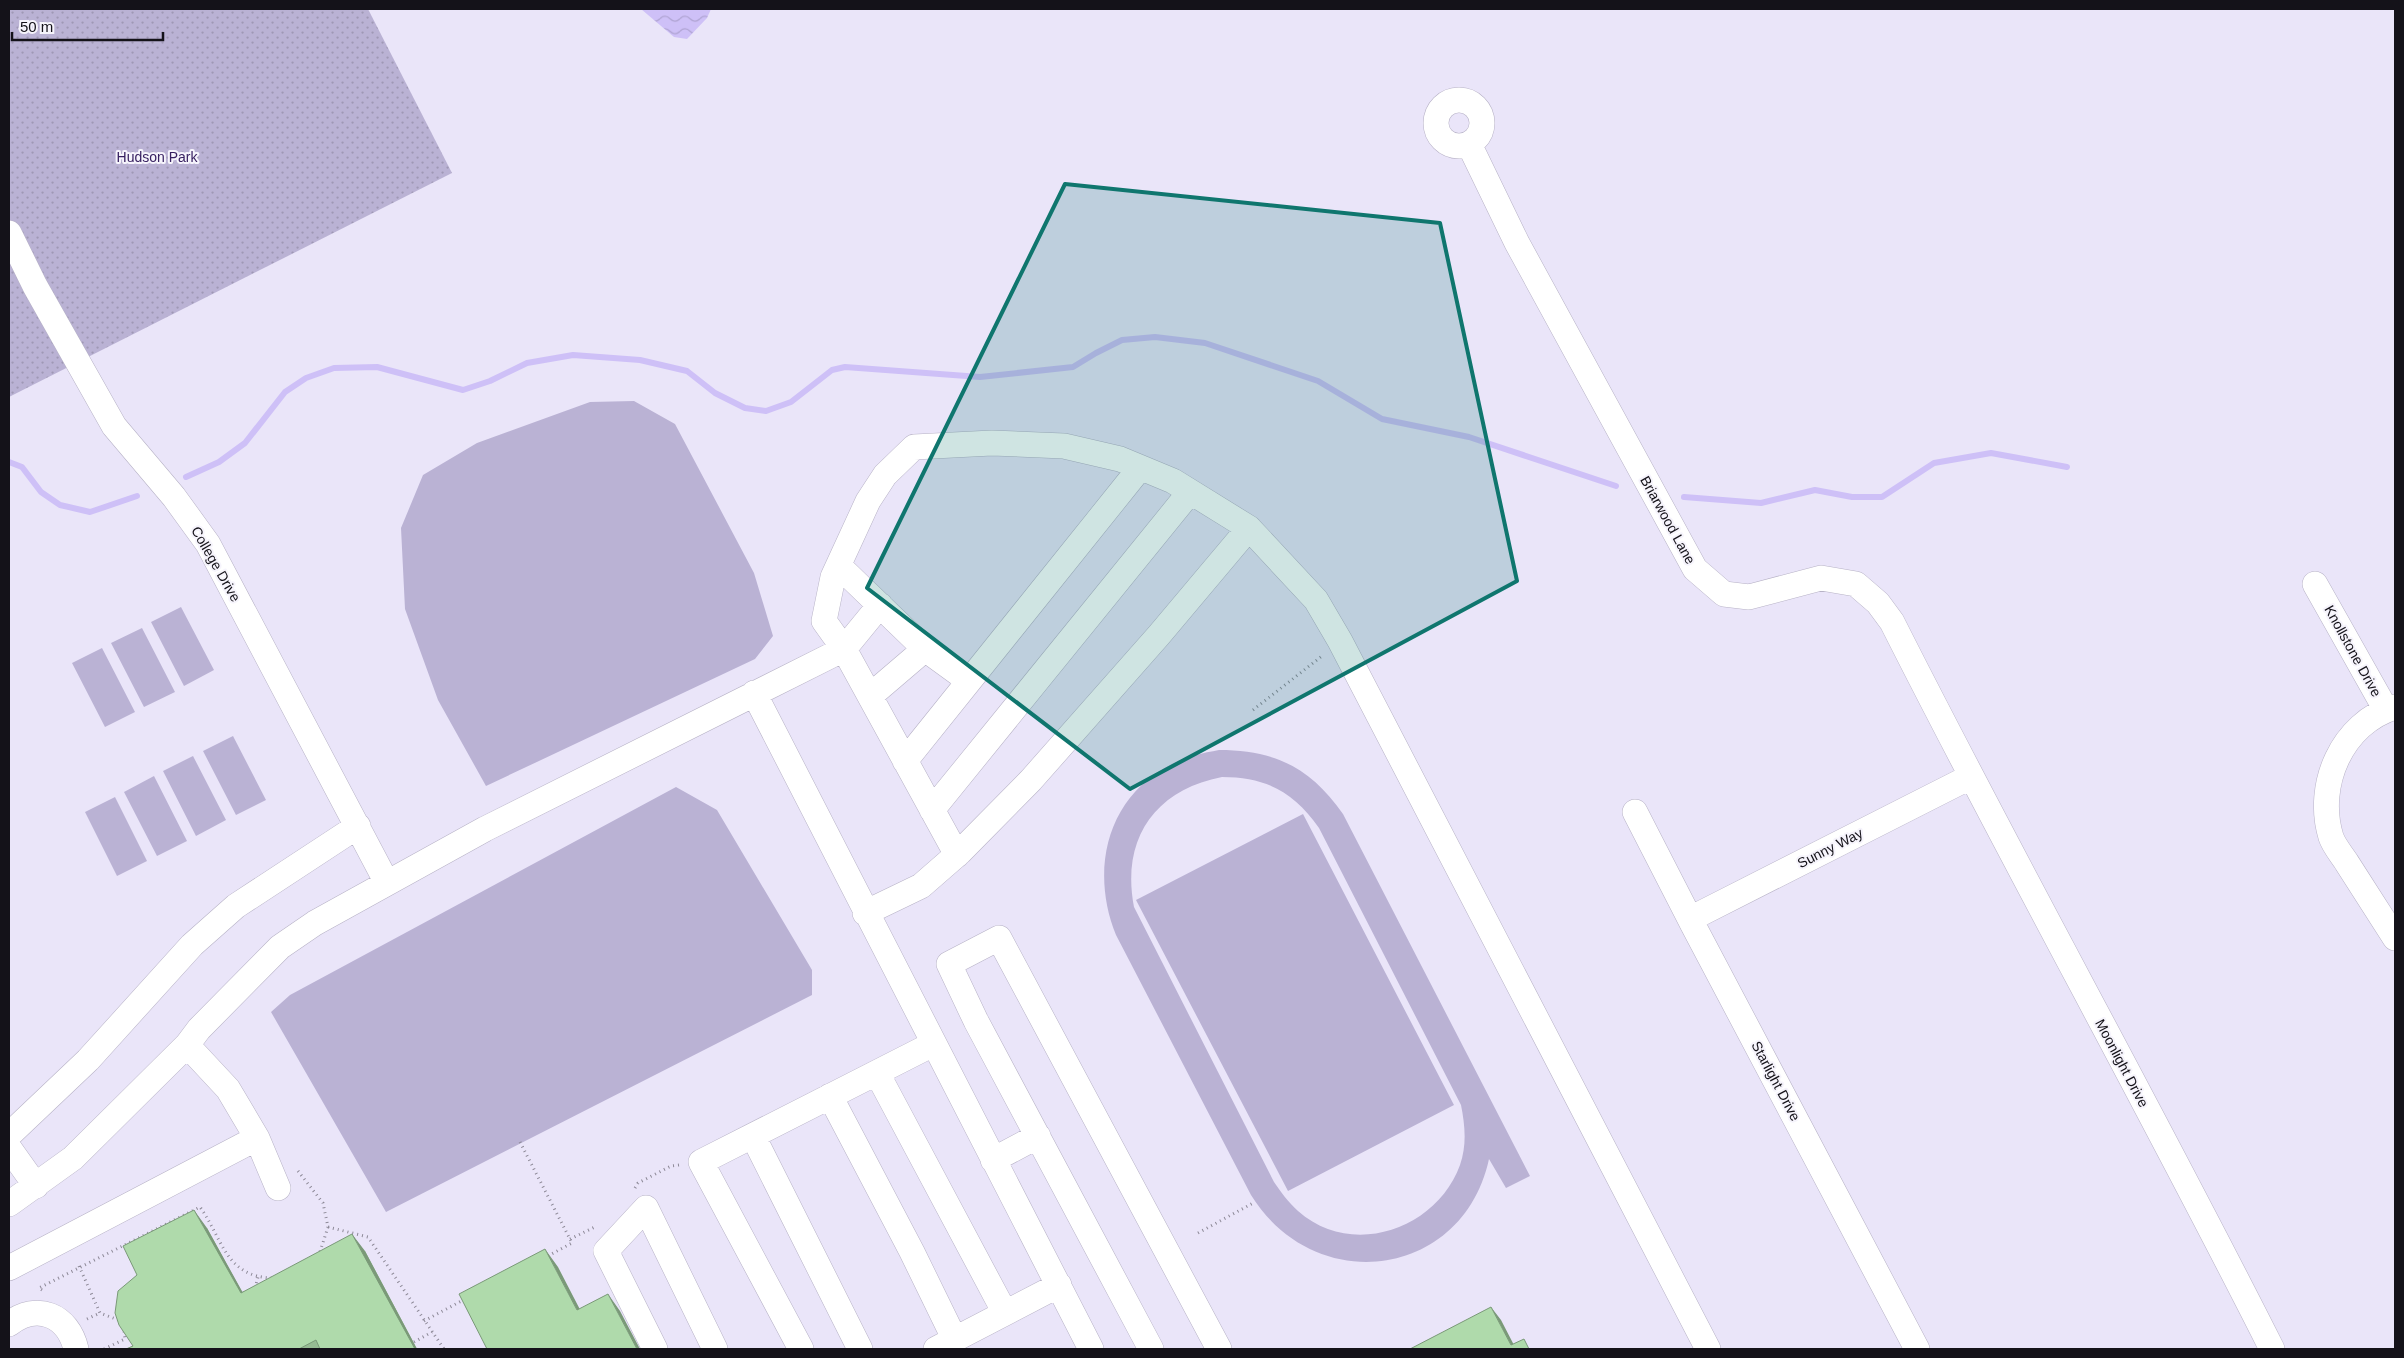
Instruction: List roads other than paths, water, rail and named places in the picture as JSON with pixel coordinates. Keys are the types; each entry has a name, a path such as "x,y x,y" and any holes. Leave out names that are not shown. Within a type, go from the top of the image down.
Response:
{"street":[{"name":"Briarwood Lane","path":"1469,144 1516,243 1695,569 1724,594 1749,596 1821,578 1856,584 1878,603 1892,622 1970,777"},
{"name":"College Drive","path":"9,233 35,286 114,426 174,497 208,544 387,883"},
{"path":"956,856 844,649 824,621 833,577 868,501 885,475 914,447 992,443 1064,446 1120,459 1173,482 1249,528 1316,600 1340,642 1708,1349"},
{"path":"905,761 1140,468"},
{"path":"932,810 1190,492"},
{"path":"865,913 921,886 956,856 1031,780 1159,635 1249,528"},
{"path":"839,566 925,650 969,681"},
{"name":"Knollstone Drive","path":"2315,584 2390,708"},
{"path":"9,1204 73,1158 187,1045 199,1028 280,947 315,923 485,829 844,649 880,605"},
{"path":"870,696 925,650"},
{"path":"754,693 865,913 1059,1285 1090,1349"},
{"path":"2390,708 2360,725 2342,750 2332,769 2327,789 2326,815 2331,839 2395,938"},
{"name":"Sunny Way","path":"1690,919 1970,777"},
{"name":"Moonlight Drive","path":"1970,777 2227,1259 2272,1349"},
{"name":"Starlight Drive","path":"1635,812 1917,1349"},
{"path":"9,1135 88,1060 192,945 236,906 358,826"},
{"path":"1151,1349 976,1021 950,964 999,938 1219,1349"},
{"path":"801,1349 701,1162 933,1044"},
{"path":"187,1045 228,1089 257,1138 278,1188"},
{"path":"877,1073 1005,1312"},
{"path":"830,1096 912,1252 946,1344 1059,1285"},
{"path":"753,1136 860,1349"},
{"path":"993,1160 1038,1136"},
{"path":"9,1268 257,1138"},
{"path":"9,1148 36,1186"},
{"path":"656,1349 606,1251 646,1208 715,1349"},
{"path":"9,1324 18,1317 29,1314 51,1316 68,1329 76,1349"}],"water":[{"path":"641,9 711,9 707,18 687,39 674,37"}],"waterway":[{"path":"186,477 219,462 245,443 285,392 306,378 334,368 377,367 463,390 490,381 527,363 573,355 640,360 687,371 715,393 745,408 766,411 791,402 832,370 845,367 980,377 1073,367 1122,340 1155,337 1205,343 1318,381 1382,419 1469,437 1616,486"},
{"path":"1684,497 1761,503 1815,490 1852,497 1882,497 1934,463 1991,453 2067,467"},
{"path":"9,462 22,467 41,492 60,505 90,512 137,496"}],"park label":[{"name":"Hudson Park","path":"157,157"}]}
